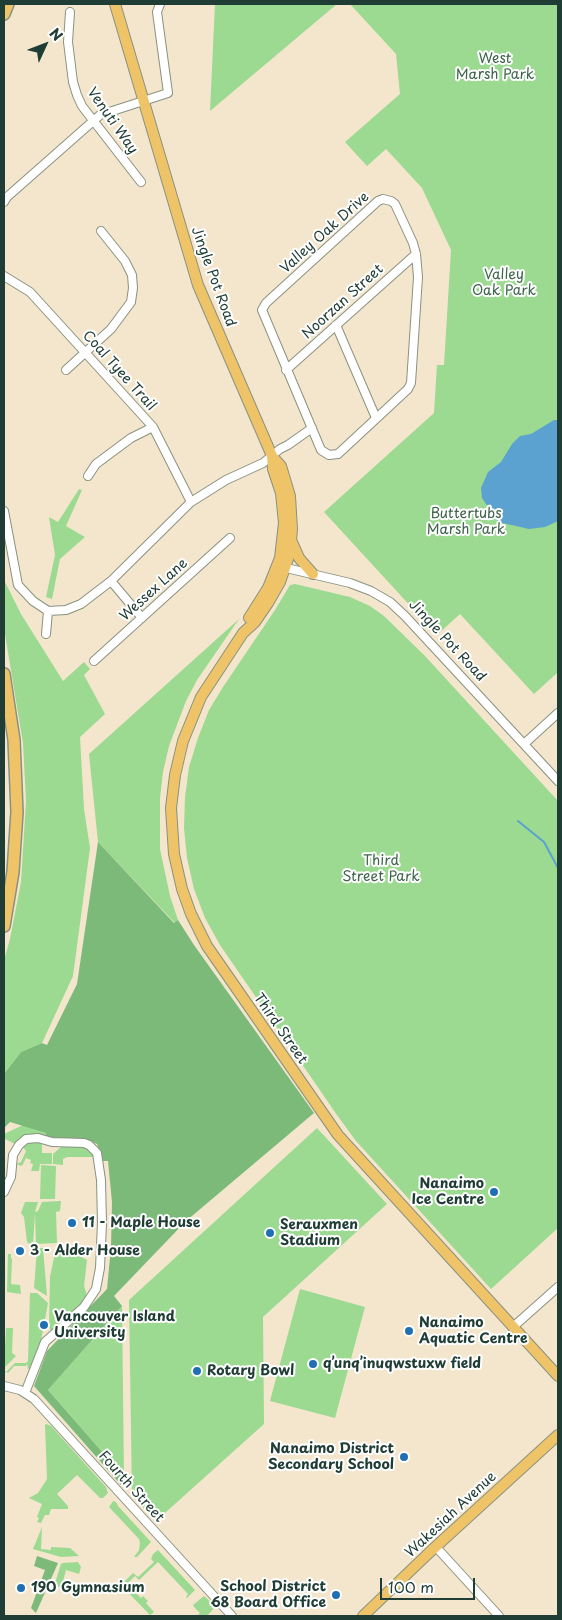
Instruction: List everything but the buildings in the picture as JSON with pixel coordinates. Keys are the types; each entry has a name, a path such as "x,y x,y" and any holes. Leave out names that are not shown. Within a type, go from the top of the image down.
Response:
{"highway":[{"path":"4,14 8,4"},
{"path":"4,674 15,746 17,812 13,872 4,926"}],"main road":[{"name":"Jingle Pot Road","path":"115,4 198,284 272,456 281,466 290,496 291,541 282,567"},
{"name":"Jingle Pot Road","path":"272,456 273,469 281,493 284,516 282,567"},
{"path":"291,541 299,558 313,574"},
{"name":"Third Street","path":"282,567 249,618 243,633 198,702 185,734 177,764 172,795 172,838 179,881 187,906 213,956 338,1136 558,1376"},
{"name":"Wakesiah Avenue","path":"363,1616 558,1435"}],"street":[{"path":"4,202 7,197 94,120 108,112 168,93 157,12 160,4"},
{"name":"Venuti Way","path":"70,12 68,42 72,82 82,106 141,182"},
{"name":"Valley Oak Drive","path":"386,199 395,204 413,243 418,277 411,383 408,389 338,454 329,455 321,450 286,370 262,308 378,201 386,199"},
{"path":"66,370 111,330 130,302 133,288 132,276 125,261 101,230"},
{"name":"Noorzan Street","path":"286,370 416,254"},
{"name":"Coal Tyee Trail","path":"4,276 30,292 153,427 192,502"},
{"path":"336,325 376,418"},
{"path":"88,476 96,464 131,438 153,427"},
{"path":"4,511 18,585 33,601 48,610 66,610 81,604 111,581 192,502 226,480 263,464 312,428"},
{"name":"Wessex Lane","path":"94,661 230,538"},
{"name":"Jingle Pot Road","path":"282,567 365,588 390,602 558,781"},
{"path":"111,581 142,618"},
{"path":"46,634 48,610"},
{"path":"524,744 558,713"},
{"path":"4,1192 11,1177 13,1155 19,1145 26,1139 38,1138 52,1142 84,1143 89,1144 97,1153 101,1180 102,1224 100,1268 96,1289 84,1307 45,1342 25,1393"},
{"path":"513,1327 556,1293"},
{"name":"Fourth Street","path":"4,1386 25,1393 52,1418 232,1616"},
{"path":"436,1547 499,1616"}],"green space":[{"path":"215,4 337,4 210,111"},
{"path":"350,4 558,4 558,674 534,694 460,614 437,635 324,512 434,413 437,365 444,365 451,250 422,188 386,149 367,166 345,142 400,94 396,54"},
{"path":"79,489 82,490 66,526 85,537 60,559 52,599 46,597 55,555 49,517 58,522"},
{"path":"4,580 21,614 63,681 84,662 90,669 84,675 105,714 80,737 84,809 90,848 73,976 42,1043 21,1052 4,1074 4,960 21,882 26,801 23,743 4,628"},
{"name":"Third Street Park","path":"295,584 350,597 370,606 384,616 425,656 558,801 558,1228 491,1289 356,1141 220,945 205,918 194,889 187,858 184,828 185,797 189,767 198,738 209,710 223,687 290,585"},
{"path":"239,619 197,680 186,701 169,746 163,772 160,798 160,849 170,896 178,920 175,923 98,842 89,754"},
{"path":"98,842 174,923 178,920 314,1113 186,1221 114,1296 122,1306 48,1390 124,1477 126,1483 121,1485 34,1386 47,1351 107,1289 111,1247 112,1202 108,1161 103,1161 97,1144 85,1139 46,1137 46,1133 10,1122 4,1128 4,1074 21,1052 42,1043 47,1045 77,984"},
{"path":"23,1125 46,1133 46,1137 23,1137 15,1144 5,1139 4,1134"},
{"name":"Rotary Bowl","path":"317,1128 387,1204 263,1317 264,1424 156,1521 132,1495 129,1300"},
{"path":"31,1142 42,1143 42,1153 52,1153 52,1164 40,1164 39,1171 31,1171 33,1164 30,1163 31,1160 26,1158 22,1166 16,1164 21,1162 26,1151 23,1147"},
{"path":"82,1146 91,1150 94,1157 67,1157 63,1159 63,1165 53,1164 53,1154 61,1147"},
{"path":"41,1165 56,1166 55,1199 40,1199"},
{"path":"61,1201 60,1211 56,1212 57,1243 36,1244 35,1213 33,1246 27,1242 24,1217 21,1213 25,1202 38,1202 35,1212 38,1211 42,1202"},
{"path":"37,1248 43,1248 47,1296 34,1288"},
{"path":"56,1248 69,1250 87,1260 84,1286 86,1299 52,1331 49,1328 50,1277"},
{"path":"8,1254 11,1254 12,1259 11,1284 20,1285 21,1294 7,1292"},
{"name":"q’unq’inuqwstuxw field","path":"300,1289 365,1307 335,1418 270,1401"},
{"path":"30,1293 37,1293 48,1303 40,1346 32,1368 28,1369 27,1363 26,1366 14,1366 7,1372 15,1363 26,1363 28,1361"},
{"path":"122,1306 124,1477 48,1390"},
{"path":"6,1328 13,1328 12,1353 16,1356 4,1368"},
{"path":"46,1424 51,1426 106,1487 108,1493 103,1498 100,1498 77,1475 57,1494 68,1506 68,1509 51,1509 49,1515 45,1515 41,1523 37,1522 39,1518 37,1517 42,1504 29,1498 38,1493 47,1479"},
{"path":"113,1501 116,1502 151,1542 137,1557 134,1557 139,1550 139,1539 109,1507"},
{"path":"42,1527 41,1549 51,1550 51,1547 70,1548 79,1556 61,1557 33,1549"},
{"path":"158,1550 195,1590 187,1598 188,1594 158,1562 139,1580 135,1576 127,1584 141,1598 143,1596 148,1601 146,1603 154,1612 150,1615 121,1585 133,1573 138,1577 154,1562 151,1559"},
{"path":"37,1556 58,1563 36,1613 31,1608 45,1570 34,1566"},
{"path":"78,1562 81,1567 79,1574 66,1570 62,1585 65,1589 61,1593 62,1588 52,1585 52,1583 55,1583 61,1564"},
{"path":"204,1596 214,1605 214,1608 207,1616 197,1616 200,1613 193,1605"}],"water":[{"path":"554,420 558,420 558,521 545,527 529,529 498,522 482,498 481,488 488,472 501,462 512,444 520,436 531,434"}],"waterway":[{"path":"518,821 544,842 558,868"}],"place":[{"name":"Nanaimo Ice Centre","path":"494,1192"},
{"name":"11 - Maple House","path":"72,1223"},
{"name":"Serauxmen Stadium","path":"270,1233"},
{"name":"3 - Alder House","path":"20,1251"},
{"name":"Vancouver Island University","path":"44,1325"},
{"name":"Nanaimo Aquatic Centre","path":"409,1331"},
{"name":"q’unq’inuqwstuxw field","path":"313,1364"},
{"name":"Rotary Bowl","path":"197,1371"},
{"name":"Nanaimo District Secondary School","path":"404,1457"},
{"name":"190 Gymnasium","path":"21,1588"},
{"name":"School District 68 Board Office","path":"336,1595"}],"park label":[{"name":"West Marsh Park","path":"495,68"},
{"name":"Valley Oak Park","path":"504,284"},
{"name":"Buttertubs Marsh Park","path":"466,522"}]}
